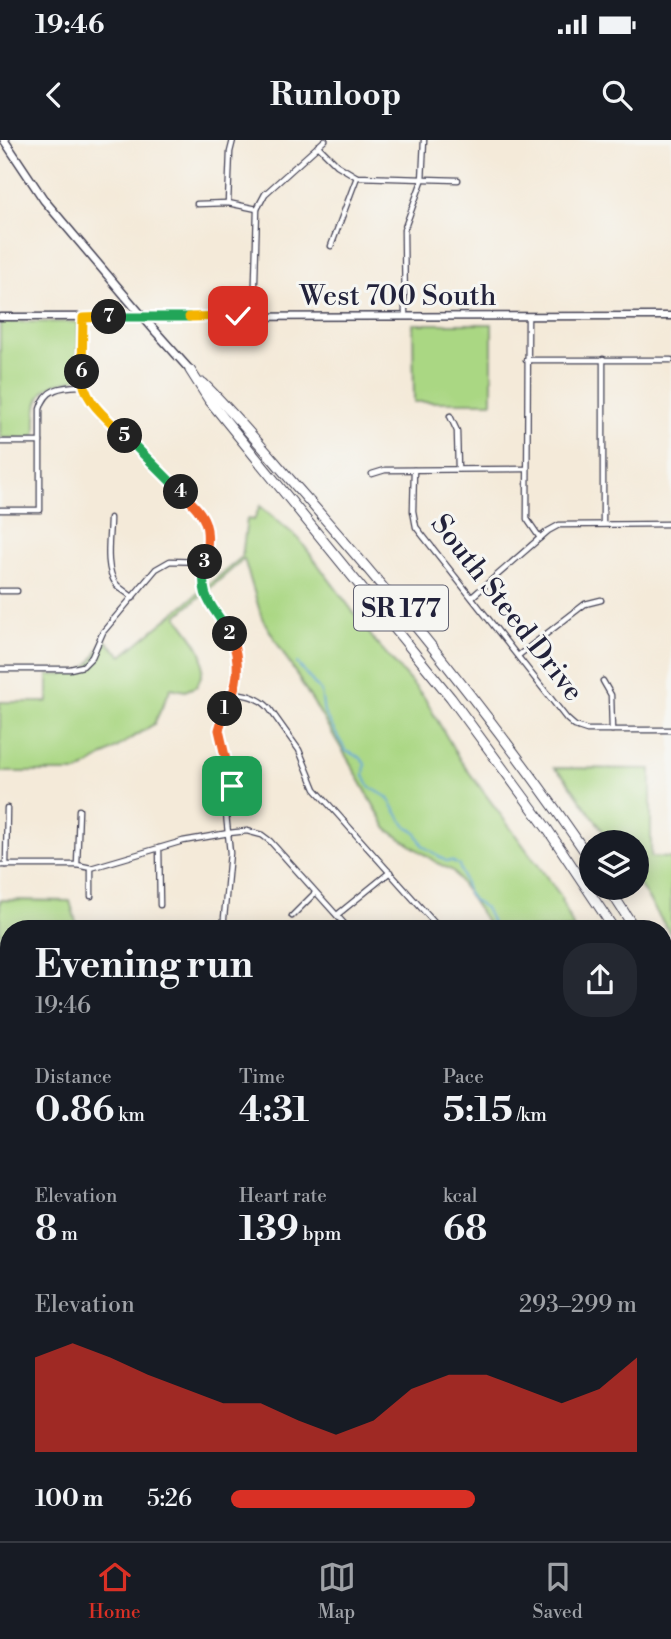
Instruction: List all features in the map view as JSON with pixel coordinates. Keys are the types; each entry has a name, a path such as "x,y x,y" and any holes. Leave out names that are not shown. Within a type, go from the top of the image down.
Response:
{"highway":[{"name":"SR 177","path":"190,370 209,400 443,688 511,778 608,920"},
{"name":"SR 177","path":"190,370 236,418 433,646 579,844"},
{"path":"616,900 629,920"}],"main road":[{"name":"SR 177","path":"4,140 58,217 190,370"}],"street":[{"path":"228,203 233,140"},
{"path":"254,316 257,209 265,194 325,140"},
{"path":"405,316 404,230 422,180 424,140"},
{"path":"318,146 337,165 356,177 458,180"},
{"path":"331,246 356,177"},
{"path":"197,204 242,204 257,209"},
{"path":"528,316 527,519 540,538"},
{"name":"West 700 South","path":"0,317 671,316"},
{"path":"83,318 82,386 92,404 208,523 209,537 202,581 207,601 231,636 237,654 238,675 235,693 223,713 219,730 232,786 226,814 230,853 224,920"},
{"path":"603,359 603,524"},
{"path":"526,360 671,360"},
{"path":"0,510 40,510 40,409 47,394 62,387 82,386"},
{"path":"450,416 457,431 458,469"},
{"path":"0,442 40,442"},
{"path":"372,474 385,470 526,469"},
{"name":"South Steed Drive","path":"414,470 412,511 416,527 567,719 575,726 587,730 612,730"},
{"path":"110,518 109,566 112,576 117,585 134,598"},
{"path":"472,597 559,525 671,524"},
{"path":"0,669 70,669 83,666 92,657 103,632 164,563 205,562"},
{"path":"0,591 17,591"},
{"path":"519,655 585,604 601,600"},
{"path":"603,681 611,695 612,730 671,730"},
{"path":"235,693 256,699 269,708 299,750 315,789 432,920"},
{"path":"7,808 3,865 77,864 91,868 159,848 229,833 247,831 262,835 341,920"},
{"path":"77,864 79,810"},
{"path":"159,848 160,905"},
{"path":"91,868 91,896"},
{"path":"337,915 390,872"},
{"path":"292,916 315,894"}],"green space":[{"path":"0,322 78,322 78,377 56,384 43,392 37,405 36,434 31,438 0,438"},
{"path":"413,324 492,324 492,402 414,402"},
{"path":"260,506 299,539 375,641 424,697 460,760 560,895 570,920 485,920 453,871 387,829 262,618 244,559 177,616 200,649 203,665 201,675 197,686 185,691 171,688 154,724 78,772 0,772 0,702 48,702 48,675 69,674 83,669 94,658 104,639 122,656 242,557 247,519 254,520"},
{"path":"554,768 651,769 651,857 671,858 671,920 662,920 649,900 649,830 602,830 565,778"},
{"path":"0,900 70,901 75,920 0,920"}],"waterway":[{"path":"297,663 321,692 324,713 346,751 361,758 365,764 364,776 370,787 387,797 404,824 416,833 423,846 446,861 459,865 468,893 485,908 491,920"}],"route":[{"path":"232,786 219,730 223,713 235,693 237,654 231,636 213,611 204,592 202,581 209,537 208,523 199,509 92,404 82,386 83,318 238,316"}]}
